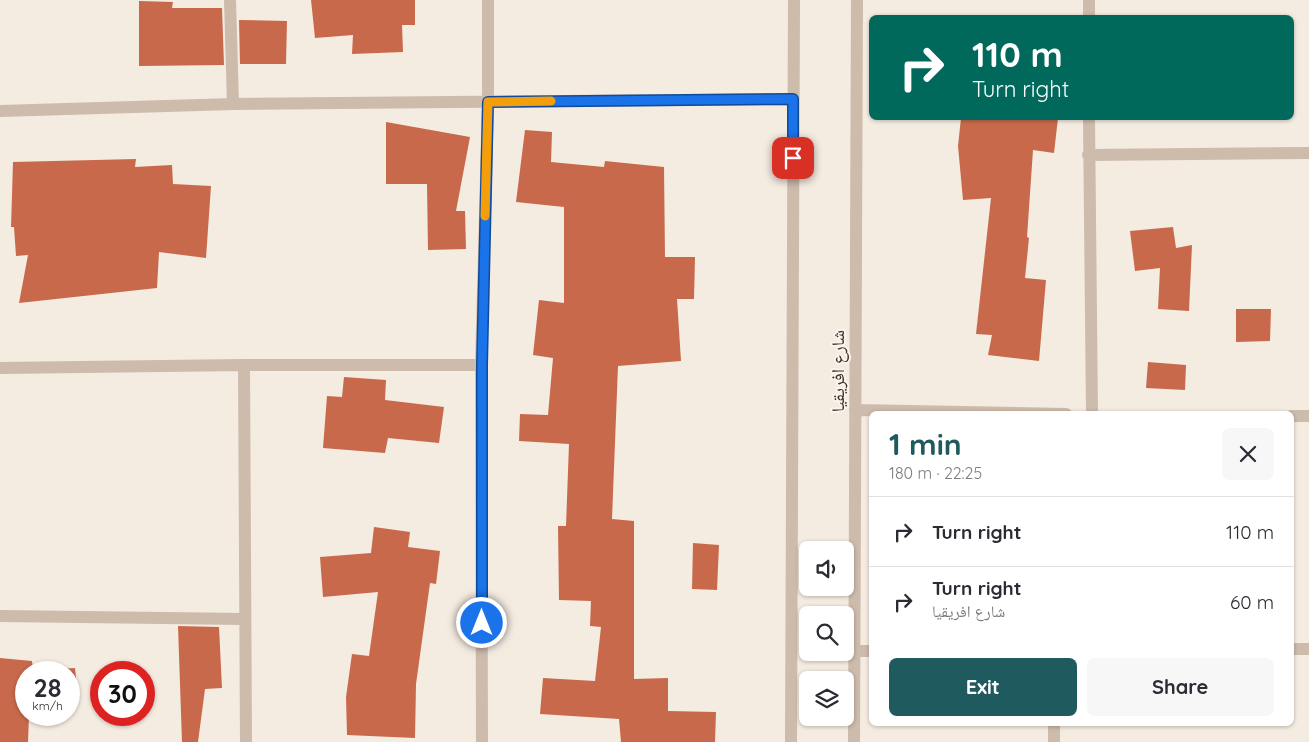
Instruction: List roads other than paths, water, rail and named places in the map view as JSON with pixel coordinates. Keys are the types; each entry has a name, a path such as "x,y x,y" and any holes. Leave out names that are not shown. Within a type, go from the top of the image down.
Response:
{"street":[{"path":"230,0 233,104"},
{"path":"482,742 482,365 488,102 488,0"},
{"path":"791,742 794,0"},
{"name":"شارع افريقيا","path":"854,651 857,0"},
{"path":"1089,0 1089,15"},
{"path":"0,111 233,104 793,99"},
{"path":"1088,120 1092,411"},
{"path":"1088,155 1309,153"},
{"path":"244,365 246,742"},
{"path":"0,368 482,365"},
{"path":"855,410 908,411"},
{"path":"1294,416 1309,416"},
{"path":"0,616 245,619"},
{"path":"1294,649 1309,649"},
{"path":"854,651 869,651"},
{"name":"شارع افريقيا","path":"854,661 854,742"},
{"path":"1054,726 1054,742"}]}
